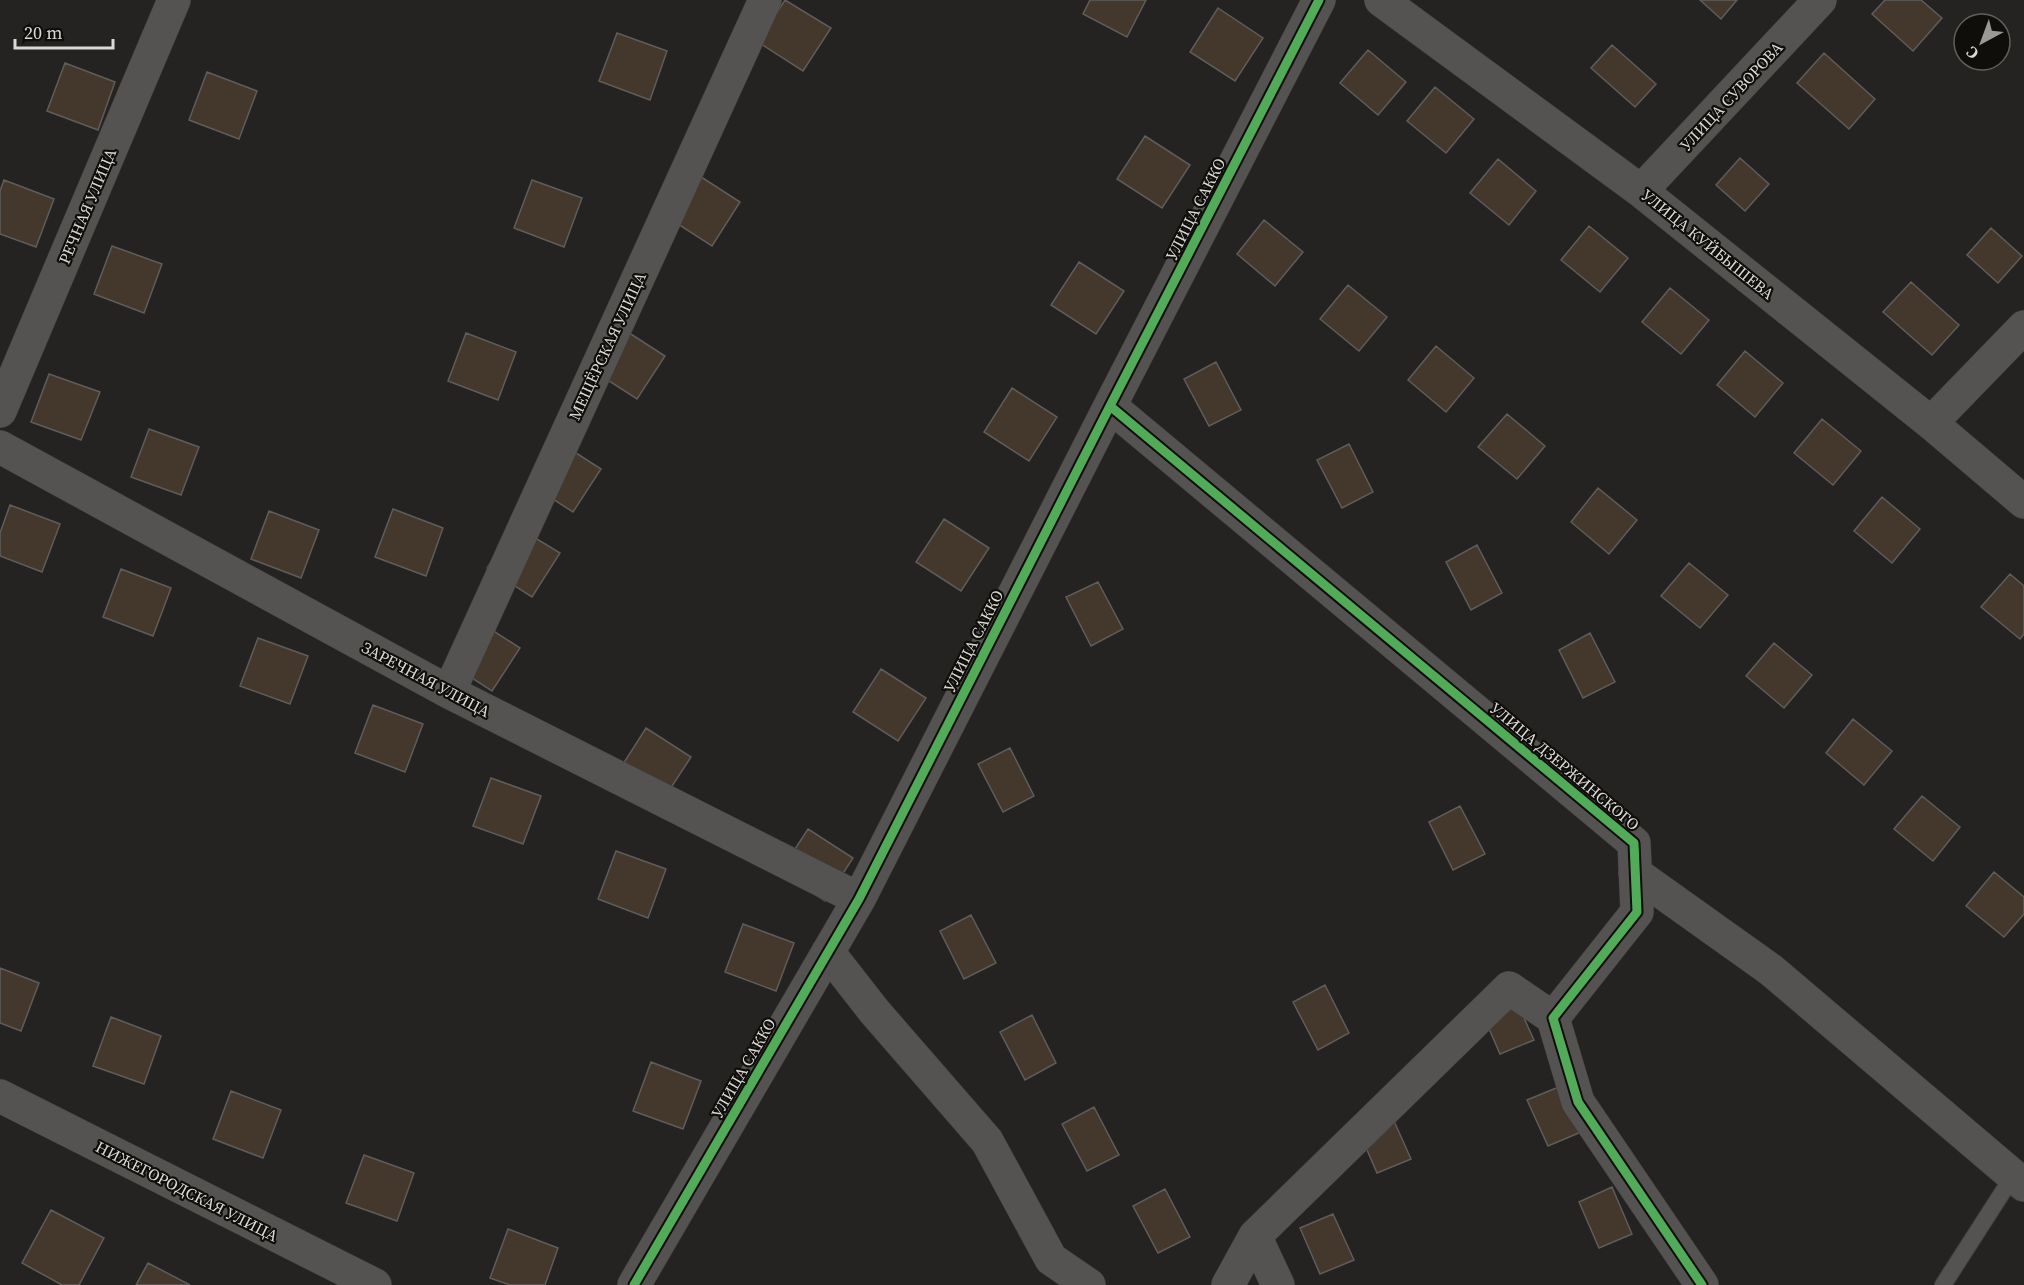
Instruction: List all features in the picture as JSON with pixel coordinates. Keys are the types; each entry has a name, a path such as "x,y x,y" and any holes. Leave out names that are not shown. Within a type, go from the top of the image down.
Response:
{"street":[{"name":"РЕЧНАЯ УЛИЦА","path":"0,411 174,0"},
{"name":"МЕЩЁРСКАЯ УЛИЦА","path":"449,692 765,0"},
{"name":"УЛИЦА САККО","path":"634,1285 859,899 1319,0"},
{"name":"УЛИЦА КУЙБЫШЕВА","path":"1381,0 1641,191 1931,423 2024,502"},
{"name":"УЛИЦА СУВОРОВА","path":"1641,191 1820,0"},
{"path":"1931,423 2024,327"},
{"name":"УЛИЦА ДЗЕРЖИНСКОГО","path":"1110,406 1634,843 1637,912 1553,1018"},
{"name":"ЗАРЕЧНАЯ УЛИЦА","path":"0,447 449,692 859,899"},
{"path":"1635,873 1771,970 2019,1180"},
{"path":"828,952 874,1011 987,1141 1051,1259 1089,1285"},
{"path":"1228,1285 1255,1236 1509,988 1553,1018 1578,1102 1702,1285"},
{"name":"НИЖЕГОРОДСКАЯ УЛИЦА","path":"0,1096 375,1285"},
{"path":"1255,1236 1278,1285"}],"lane":[{"path":"1943,1285 2019,1180"},
{"path":"1255,1236 1260,1285"}],"building":[{"path":"785,0 831,28 803,71 758,42"},
{"path":"1090,0 1146,0 1127,37 1083,14"},
{"path":"1700,0 1737,0 1721,19"},
{"path":"1885,0 1921,0 1942,18 1913,51 1872,14"},
{"path":"1218,8 1263,38 1235,81 1190,52"},
{"path":"617,33 667,51 650,100 599,81"},
{"path":"1612,45 1656,84 1635,107 1591,68"},
{"path":"1368,50 1406,82 1378,115 1340,83"},
{"path":"1824,53 1875,99 1849,129 1797,83"},
{"path":"65,63 115,82 98,130 47,111"},
{"path":"207,72 257,91 239,139 189,120"},
{"path":"1435,87 1474,119 1446,153 1407,121"},
{"path":"1145,136 1190,165 1162,208 1117,179"},
{"path":"1740,158 1769,184 1745,211 1716,185"},
{"path":"1498,159 1536,191 1509,225 1470,193"},
{"path":"695,173 740,202 712,246 667,217"},
{"path":"4,180 54,199 36,247 0,234 0,191"},
{"path":"532,180 582,198 564,247 514,228"},
{"path":"1264,220 1303,252 1275,286 1237,254"},
{"path":"1589,226 1628,258 1600,292 1561,260"},
{"path":"1991,228 2022,256 1998,283 1967,255"},
{"path":"112,246 162,264 144,313 94,294"},
{"path":"1079,262 1124,291 1096,334 1051,305"},
{"path":"1911,282 1959,325 1932,355 1883,312"},
{"path":"1348,285 1387,317 1359,351 1320,319"},
{"path":"1670,288 1709,320 1681,354 1642,322"},
{"path":"620,327 665,356 637,399 592,370"},
{"path":"466,333 516,352 498,400 448,381"},
{"path":"1436,346 1474,378 1446,412 1408,380"},
{"path":"1745,351 1783,383 1755,417 1717,385"},
{"path":"1216,362 1241,410 1209,426 1184,379"},
{"path":"49,374 100,392 81,440 31,422"},
{"path":"1012,388 1057,417 1029,461 984,432"},
{"path":"1507,414 1545,446 1517,479 1478,447"},
{"path":"1822,419 1861,451 1833,485 1794,453"},
{"path":"149,429 199,447 181,495 131,477"},
{"path":"556,440 601,469 573,512 528,483"},
{"path":"1349,444 1373,492 1342,508 1317,460"},
{"path":"1598,488 1637,520 1609,554 1571,522"},
{"path":"1882,497 1920,529 1892,563 1854,531"},
{"path":"10,505 60,524 42,572 0,556 0,533"},
{"path":"393,509 443,528 426,576 375,557"},
{"path":"269,511 319,530 301,578 251,559"},
{"path":"944,519 989,548 961,591 916,562"},
{"path":"514,525 560,553 532,597 487,568"},
{"path":"1477,545 1502,593 1471,610 1446,562"},
{"path":"1689,563 1728,595 1700,628 1661,596"},
{"path":"121,569 171,588 153,636 103,617"},
{"path":"2010,574 2024,586 2024,634 2020,639 1981,607"},
{"path":"1098,582 1123,629 1091,646 1066,597"},
{"path":"475,619 520,648 492,691 447,662"},
{"path":"1590,633 1615,682 1583,698 1559,650"},
{"path":"258,638 308,656 290,704 240,686"},
{"path":"1774,643 1812,675 1784,708 1746,676"},
{"path":"881,669 926,698 898,741 853,712"},
{"path":"373,705 423,724 405,772 355,753"},
{"path":"1853,719 1892,751 1864,785 1826,753"},
{"path":"646,728 691,757 663,800 618,772"},
{"path":"1010,748 1034,796 1003,812 978,764"},
{"path":"491,778 541,796 523,844 473,826"},
{"path":"1922,796 1960,827 1933,861 1894,829"},
{"path":"1460,806 1485,854 1453,870 1429,822"},
{"path":"808,829 853,858 825,901 780,872"},
{"path":"616,851 666,869 648,918 598,899"},
{"path":"1994,872 2024,897 2024,914 2004,937 1966,906"},
{"path":"971,915 996,963 964,979 940,931"},
{"path":"743,924 794,943 776,991 725,972"},
{"path":"0,968 39,983 21,1031 0,1023"},
{"path":"1325,985 1349,1033 1318,1050 1293,1002"},
{"path":"1513,994 1534,1040 1500,1054 1480,1008"},
{"path":"1032,1015 1056,1063 1025,1080 1000,1032"},
{"path":"111,1017 161,1036 144,1084 93,1066"},
{"path":"651,1062 701,1081 683,1129 633,1111"},
{"path":"1561,1086 1581,1132 1548,1146 1527,1100"},
{"path":"231,1091 281,1110 263,1158 213,1139"},
{"path":"1094,1107 1119,1155 1087,1171 1062,1124"},
{"path":"1390,1112 1411,1159 1377,1173 1357,1127"},
{"path":"364,1155 414,1173 397,1221 346,1203"},
{"path":"1612,1187 1632,1234 1599,1248 1579,1202"},
{"path":"1165,1189 1190,1237 1158,1253 1133,1206"},
{"path":"51,1210 104,1238 79,1285 62,1285 22,1263"},
{"path":"1333,1214 1354,1260 1320,1274 1300,1228"},
{"path":"508,1229 558,1248 545,1285 510,1285 490,1278"},
{"path":"148,1263 190,1285 136,1285"}],"cycle path":[{"path":"634,1285 859,899 1319,0"},
{"path":"1110,406 1634,843 1637,912 1553,1018 1578,1102 1702,1285"}]}
